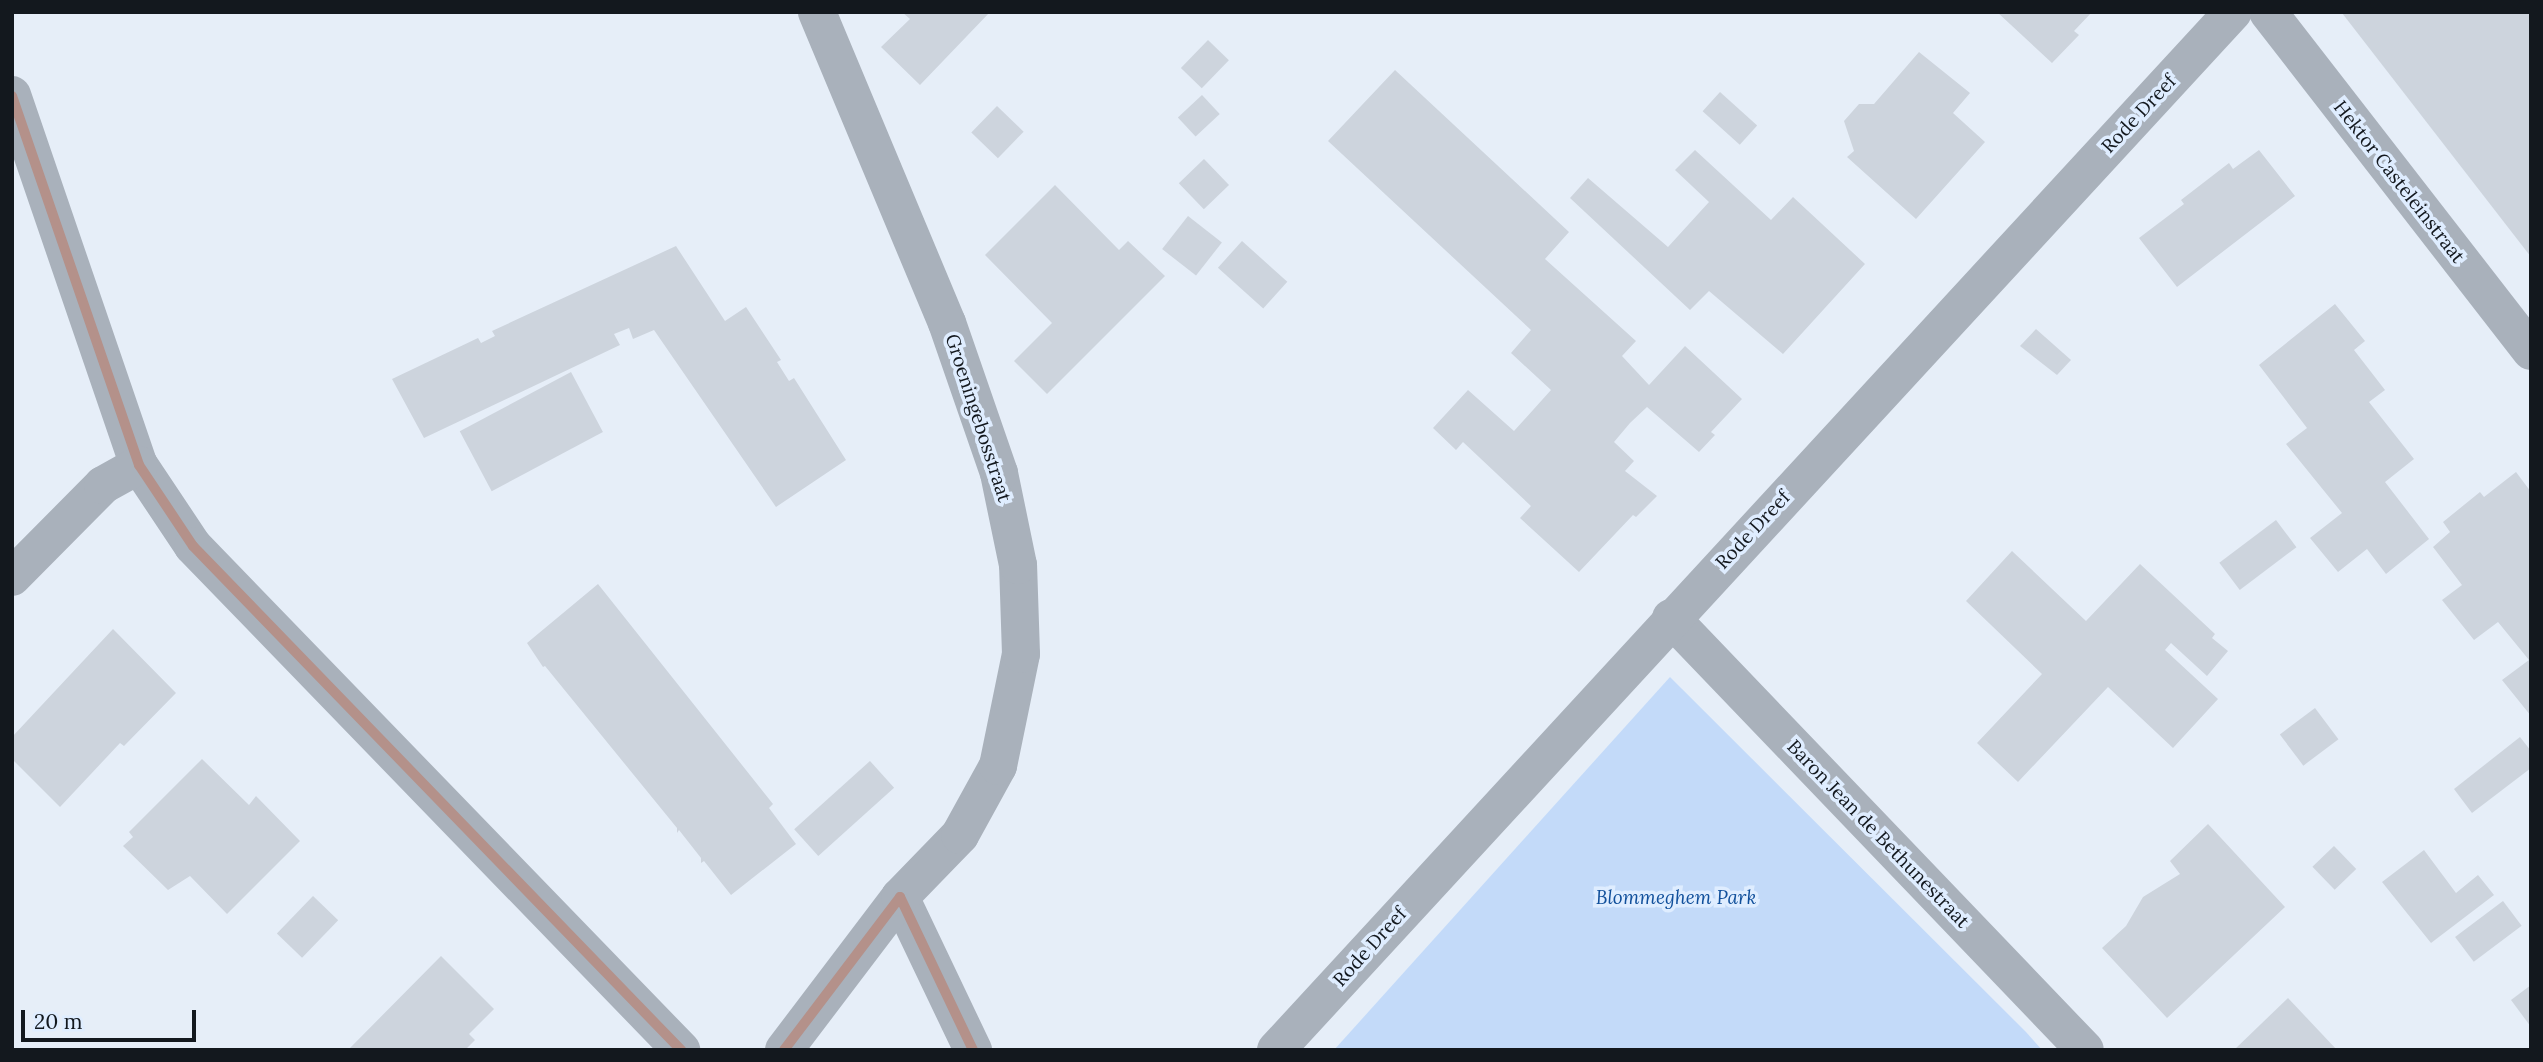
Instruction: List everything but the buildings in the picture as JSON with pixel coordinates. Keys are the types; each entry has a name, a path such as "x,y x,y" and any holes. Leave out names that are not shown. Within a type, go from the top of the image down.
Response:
{"street":[{"name":"Groeningebosstraat","path":"784,1050 900,897 960,835 998,766 1021,654 1018,565 999,473 947,323 817,12"},
{"name":"Rode Dreef","path":"1276,1050 1671,618 2233,12"},
{"name":"Hektor Casteleinstraat","path":"2268,12 2531,351"},
{"path":"12,95 139,465 193,547 681,1050"},
{"path":"12,577 103,485 139,465"},
{"name":"Baron Jean de Bethunestraat","path":"1671,618 2085,1050"},
{"path":"900,897 973,1050"}],"green space":[{"name":"Blommeghem Park","path":"1670,677 2026,1032 2042,1050 1334,1050"}],"transit line":[{"path":"12,96 139,465 193,546 681,1050"},
{"path":"900,897 973,1050"},
{"path":"784,1050 900,897"}]}
